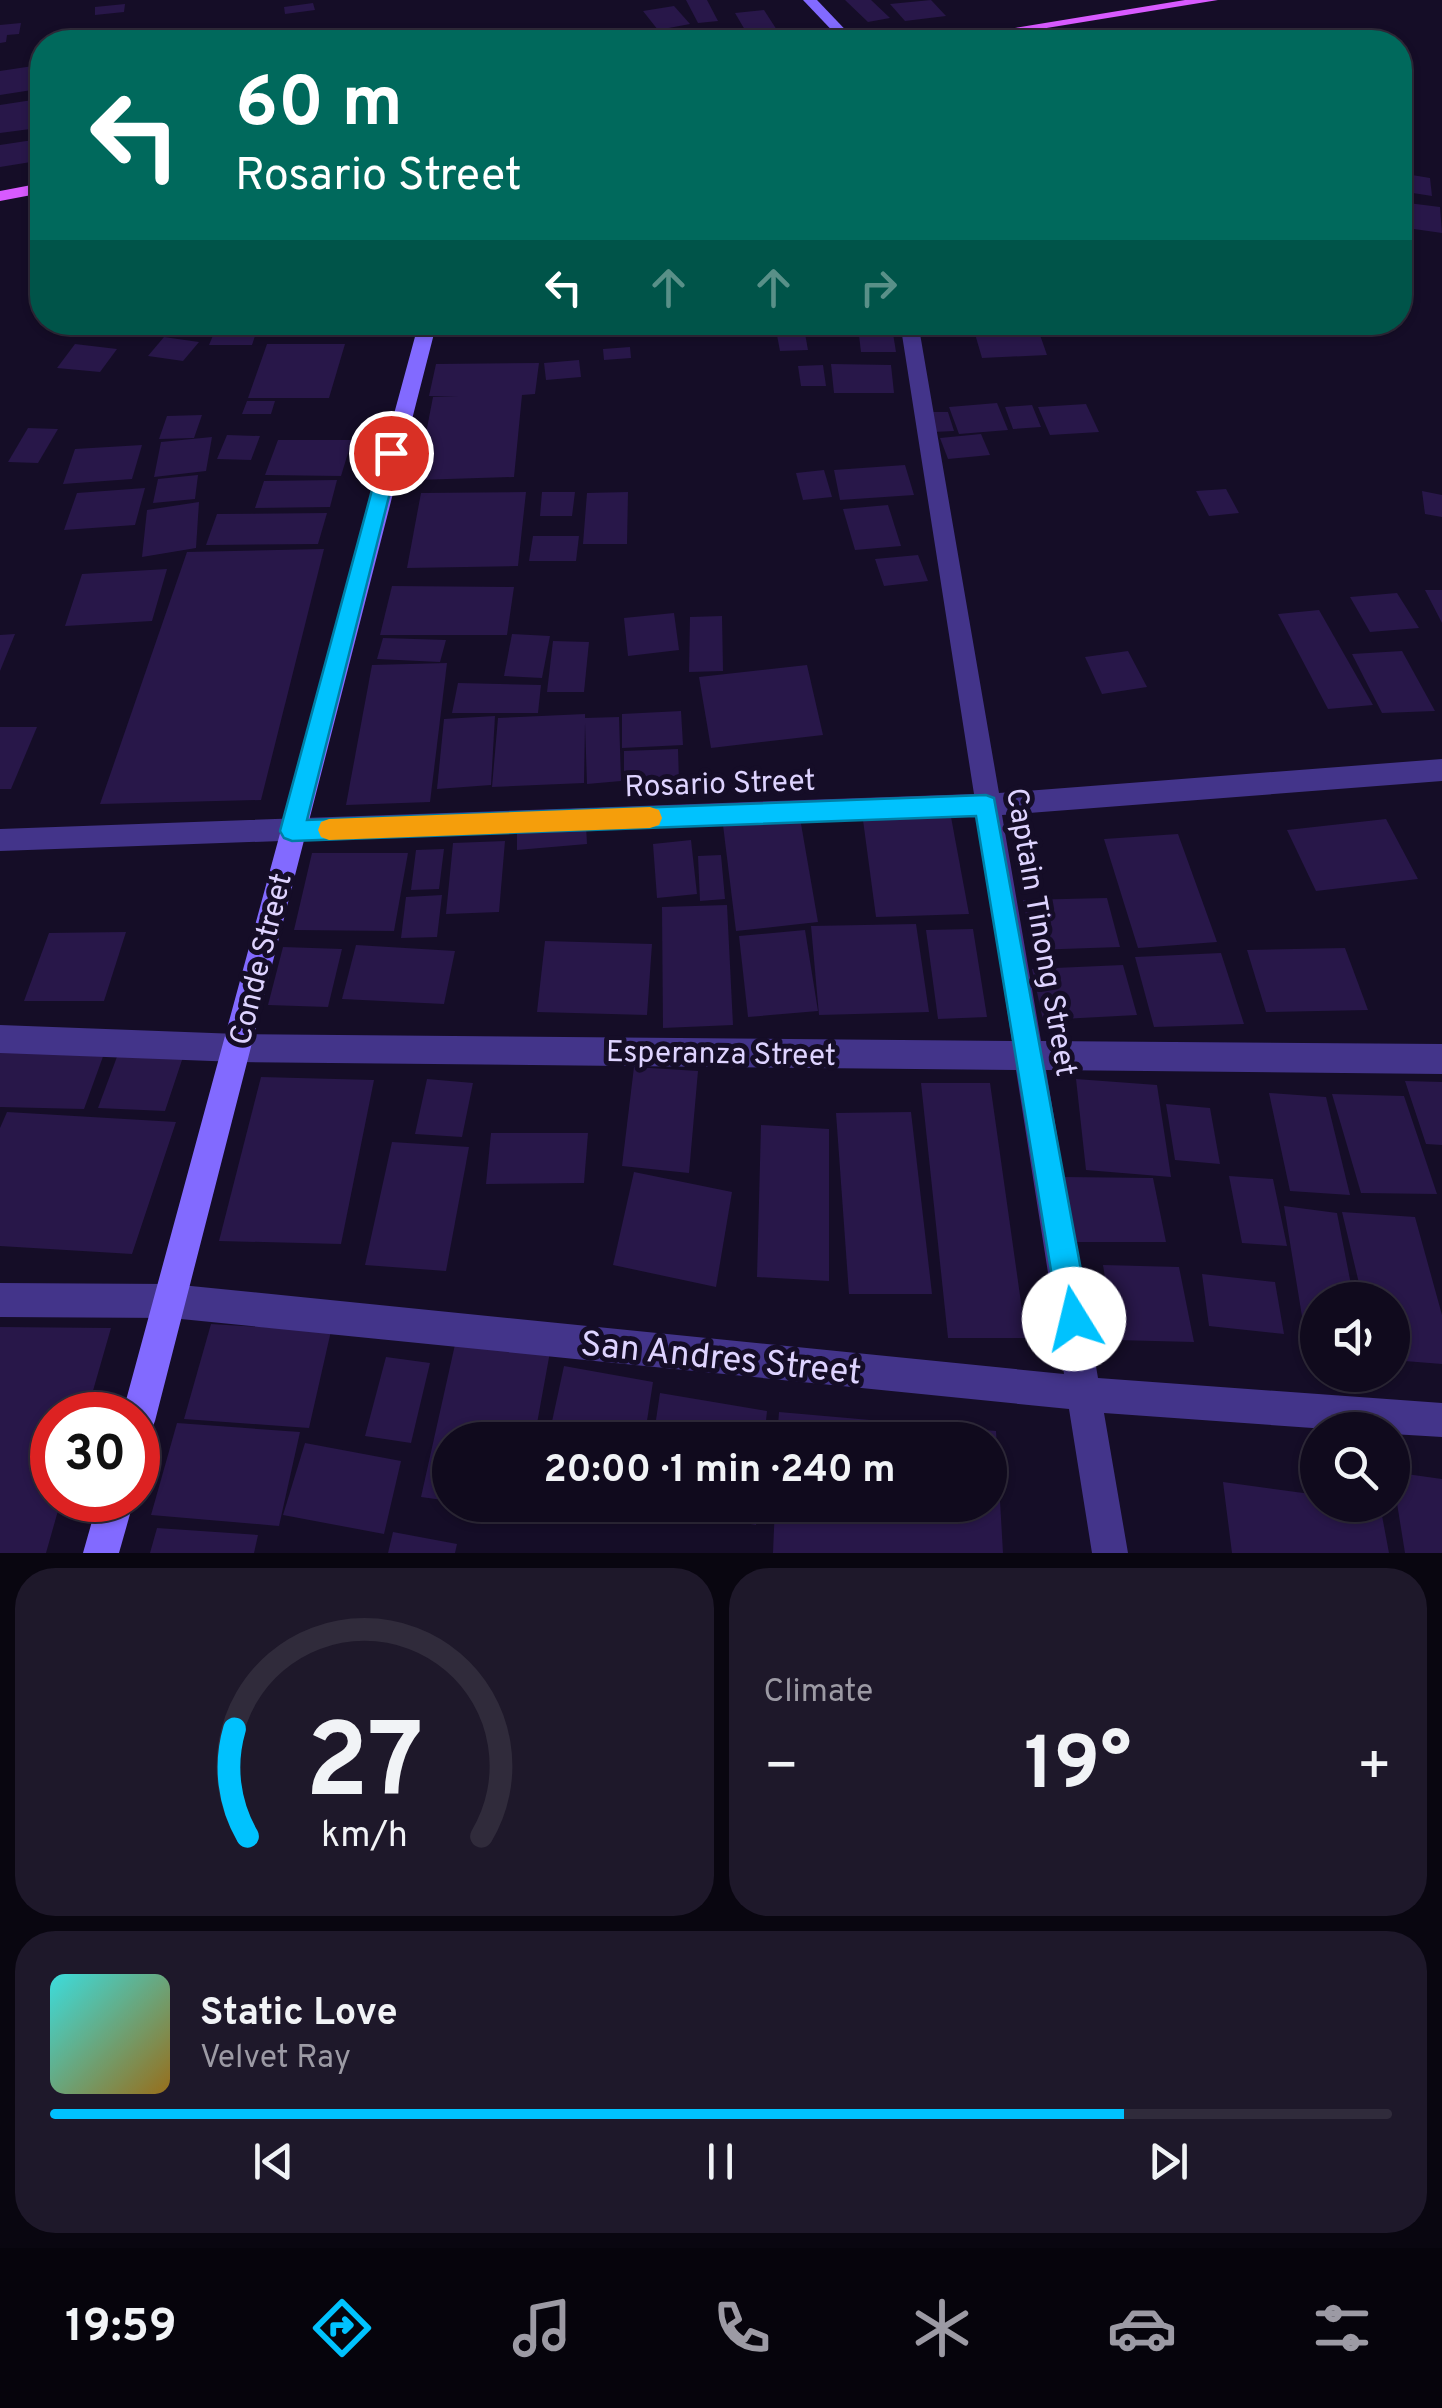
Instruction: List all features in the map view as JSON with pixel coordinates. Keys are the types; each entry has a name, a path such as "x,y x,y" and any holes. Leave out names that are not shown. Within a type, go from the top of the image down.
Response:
{"main road":[{"path":"1015,30 1211,0"},
{"path":"0,196 30,190"}],"street":[{"path":"810,0 839,30"},
{"name":"Conde Street","path":"146,1392 425,335"},
{"name":"Captain Tinong Street","path":"911,335 1110,1553"},
{"name":"Rosario Street","path":"0,840 986,805 1442,770"},
{"name":"Esperanza Street","path":"0,1039 238,1048 1442,1059"},
{"name":"San Andres Street","path":"0,1300 171,1300 1087,1394 1442,1420"},
{"path":"101,1553 110,1522"}],"building":[{"path":"686,0 707,0 718,21 698,23"},
{"path":"845,0 871,0 890,18 868,22"},
{"path":"931,0 946,16 905,21 890,4"},
{"path":"313,3 315,10 285,14 284,7"},
{"path":"125,4 124,12 95,15 95,7"},
{"path":"674,6 690,24 658,30 643,11"},
{"path":"764,10 777,30 745,30 735,13"},
{"path":"21,23 19,34 7,35 6,42 0,43 0,25"},
{"path":"30,66 30,90 0,95 0,71"},
{"path":"30,100 30,129 0,133 0,105"},
{"path":"30,140 30,162 0,167 0,145"},
{"path":"1412,175 1430,178 1432,196 1412,193"},
{"path":"1412,204 1440,207 1442,233 1412,229"},
{"path":"213,335 255,335 252,345 209,345"},
{"path":"777,335 805,335 808,350 780,351"},
{"path":"859,335 893,335 896,352 861,352"},
{"path":"975,335 1040,335 1047,355 982,358"},
{"path":"164,337 199,342 183,361 148,356"},
{"path":"75,344 117,349 100,372 57,368"},
{"path":"267,344 345,344 329,398 248,398"},
{"path":"630,347 631,358 604,360 603,349"},
{"path":"579,360 581,377 546,380 544,363"},
{"path":"539,363 535,394 522,395 514,477 417,480 433,397 458,397 429,396 436,364"},
{"path":"831,364 891,365 894,393 834,393"},
{"path":"823,365 826,386 801,386 798,366"},
{"path":"247,401 275,401 271,414 242,414"},
{"path":"997,403 1008,430 959,434 949,407"},
{"path":"1086,404 1099,432 1050,435 1038,407"},
{"path":"1032,405 1041,427 1013,429 1005,407"},
{"path":"928,412 948,412 954,431 933,432"},
{"path":"202,415 194,438 159,439 167,416"},
{"path":"28,428 58,429 38,463 8,462"},
{"path":"981,434 990,455 948,459 940,438"},
{"path":"227,435 260,436 251,460 217,459"},
{"path":"212,437 206,471 154,477 161,442"},
{"path":"278,440 352,440 341,476 265,475"},
{"path":"142,445 132,479 63,484 75,449"},
{"path":"905,465 914,495 840,500 834,470"},
{"path":"824,470 832,497 803,500 796,473"},
{"path":"198,475 195,499 153,503 158,479"},
{"path":"337,480 330,507 255,508 264,481"},
{"path":"145,488 135,525 64,530 77,493"},
{"path":"1226,489 1239,513 1209,516 1196,491"},
{"path":"1422,491 1442,495 1442,517 1425,514"},
{"path":"526,492 518,566 407,568 421,493"},
{"path":"542,492 575,492 572,516 540,516"},
{"path":"628,492 627,544 583,544 587,493"},
{"path":"199,502 196,548 142,557 147,510"},
{"path":"888,505 901,546 855,550 843,509"},
{"path":"327,513 318,544 206,545 217,514"},
{"path":"533,536 579,536 576,561 529,561"},
{"path":"324,549 261,800 100,804 187,552"},
{"path":"918,555 928,581 884,586 875,559"},
{"path":"167,569 152,621 65,626 82,574"},
{"path":"392,586 514,587 507,635 380,635"},
{"path":"1425,590 1442,590 1442,623"},
{"path":"1397,593 1419,628 1370,632 1350,597"},
{"path":"1319,610 1373,705 1328,709 1278,614"},
{"path":"674,613 679,650 628,656 624,618"},
{"path":"722,616 723,671 689,672 690,617"},
{"path":"15,634 0,671 0,635"},
{"path":"512,634 550,636 542,678 504,676"},
{"path":"383,638 446,640 440,662 377,659"},
{"path":"553,641 589,642 584,692 547,692"},
{"path":"1128,651 1147,687 1102,694 1085,657"},
{"path":"1402,651 1435,711 1382,713 1352,654"},
{"path":"447,663 430,802 346,805 372,665"},
{"path":"807,665 823,735 711,748 699,677"},
{"path":"458,683 541,685 538,713 452,713"},
{"path":"681,711 683,745 622,748 622,714"},
{"path":"585,714 585,718 619,717 621,781 587,784 585,723 584,783 492,787 498,718"},
{"path":"495,716 491,785 437,789 444,719"},
{"path":"0,727 37,727 11,789 0,789"},
{"path":"678,749 679,782 624,784 624,751"},
{"path":"951,817 969,914 876,917 863,820"},
{"path":"800,818 818,922 736,931 723,825"},
{"path":"1386,819 1418,879 1316,891 1287,830"},
{"path":"586,825 587,844 517,850 517,832"},
{"path":"1178,834 1217,942 1138,948 1104,839"},
{"path":"691,840 697,894 657,898 653,844"},
{"path":"505,841 499,912 446,914 453,843"},
{"path":"444,849 439,889 411,890 416,850"},
{"path":"312,853 408,853 394,931 294,930"},
{"path":"721,855 725,899 700,901 698,856"},
{"path":"442,895 437,937 401,938 406,897"},
{"path":"1107,898 1120,947 1033,950 1023,900"},
{"path":"727,905 733,1025 663,1028 662,907"},
{"path":"916,924 929,1012 819,1015 811,926"},
{"path":"973,929 987,1017 938,1019 926,930"},
{"path":"805,930 818,1011 748,1017 739,936"},
{"path":"126,932 104,1001 24,1001 49,933"},
{"path":"545,941 652,944 647,1015 537,1012"},
{"path":"356,945 455,951 444,1004 342,999"},
{"path":"283,947 342,949 328,1007 268,1005"},
{"path":"1345,948 1368,1010 1266,1012 1247,950"},
{"path":"1221,953 1244,1024 1154,1027 1135,957"},
{"path":"1123,965 1137,1015 1043,1020 1032,969"},
{"path":"0,1048 105,1051 84,1109 0,1107"},
{"path":"118,1054 183,1057 165,1111 98,1108"},
{"path":"634,1067 698,1071 689,1173 622,1166"},
{"path":"261,1077 374,1080 341,1244 219,1241"},
{"path":"427,1079 473,1083 462,1137 415,1134"},
{"path":"1076,1079 1157,1085 1171,1177 1086,1170"},
{"path":"1405,1081 1442,1082 1442,1145 1426,1144"},
{"path":"921,1083 990,1083 1026,1338 948,1338"},
{"path":"1269,1093 1326,1097 1350,1195 1290,1191"},
{"path":"1332,1094 1404,1096 1437,1194 1361,1193"},
{"path":"1166,1104 1210,1108 1220,1164 1175,1160"},
{"path":"7,1112 176,1122 132,1254 0,1246 0,1128"},
{"path":"911,1112 932,1294 849,1294 836,1113"},
{"path":"761,1125 829,1129 829,1281 757,1277"},
{"path":"491,1133 588,1133 584,1183 486,1184"},
{"path":"392,1142 469,1147 446,1271 365,1265"},
{"path":"634,1172 732,1192 716,1287 613,1265"},
{"path":"1229,1176 1273,1179 1287,1246 1242,1243"},
{"path":"1063,1177 1153,1178 1166,1242 1074,1242"},
{"path":"1284,1206 1337,1213 1350,1282 1300,1282 1300,1304"},
{"path":"1342,1212 1415,1217 1442,1315 1442,1364 1410,1361 1410,1282 1359,1282"},
{"path":"1103,1265 1179,1267 1194,1342 1115,1340"},
{"path":"1202,1274 1275,1282 1284,1334 1209,1326"},
{"path":"211,1324 331,1331 309,1428 184,1419"},
{"path":"0,1327 111,1328 93,1392 30,1392 30,1522 55,1522 46,1553 0,1553"},
{"path":"456,1340 550,1352 537,1422 438,1422"},
{"path":"386,1357 430,1363 411,1443 365,1436"},
{"path":"564,1366 653,1382 647,1422 552,1422"},
{"path":"660,1393 767,1411 766,1422 656,1422"},
{"path":"779,1412 893,1422 778,1422"},
{"path":"177,1423 300,1432 279,1526 160,1516 160,1483"},
{"path":"305,1443 401,1461 384,1534 283,1515"},
{"path":"432,1448 432,1499 421,1497"},
{"path":"1410,1475 1442,1479 1442,1553 1405,1553 1400,1522 1410,1522"},
{"path":"1223,1482 1300,1493 1300,1522 1383,1522 1389,1553 1232,1553"},
{"path":"774,1522 1001,1522 1003,1553 773,1553"},
{"path":"157,1528 258,1535 254,1553 150,1553"},
{"path":"393,1532 457,1544 455,1553 388,1553"}],"slow traffic":[{"path":"329,830 650,818"}],"route":[{"path":"391,453 292,831 986,805 1074,1319"}]}
